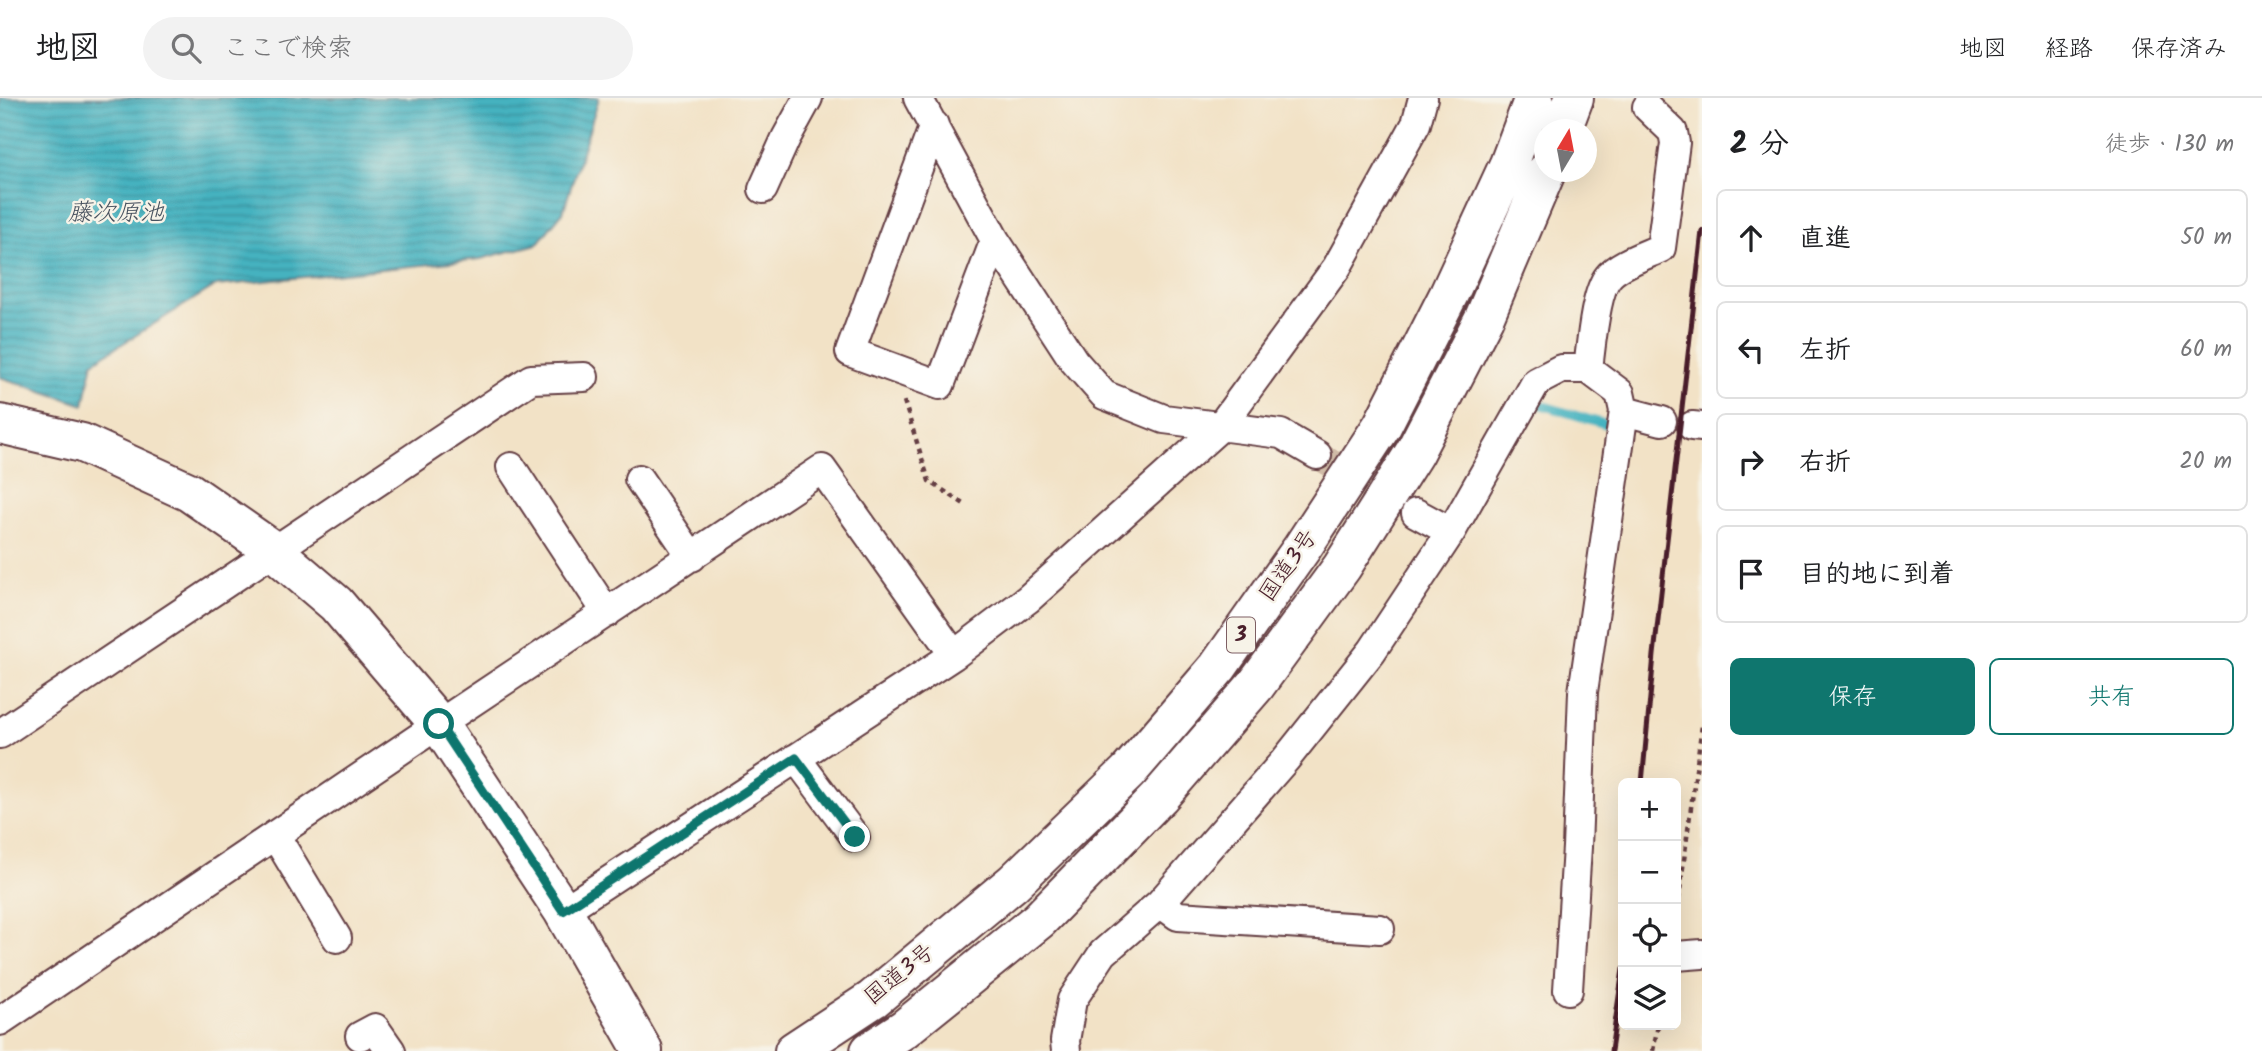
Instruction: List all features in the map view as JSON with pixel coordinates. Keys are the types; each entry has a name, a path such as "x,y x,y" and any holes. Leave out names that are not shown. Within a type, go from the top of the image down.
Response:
{"main road":[{"name":"国道3号","path":"794,1051 873,999 1013,883 1128,772 1219,667 1382,426 1455,283 1509,164 1534,98"},
{"path":"1566,119 1574,98"},
{"name":"国道3号","path":"870,1051 904,1029 1039,920 1160,796 1256,685 1342,566 1414,453 1484,318 1542,182"},
{"path":"0,424 82,443 189,492 274,551 336,604 439,724 563,911 643,1051"}],"street":[{"path":"764,189 786,138 808,98"},
{"path":"918,98 995,240 1074,361 1104,396 1164,419 1281,434 1317,455"},
{"path":"563,911 954,655 1028,599 1220,427 1336,267 1416,124 1423,98"},
{"path":"1588,369 1600,294 1608,277 1629,262 1661,248 1675,143 1673,132 1647,107"},
{"path":"934,125 850,352 940,385 995,240"},
{"path":"1066,1051 1065,1041 1072,1000 1103,953 1160,903 1286,759 1372,651 1451,532 1536,382 1561,369 1588,369 1620,393 1625,411 1583,692 1568,990"},
{"path":"0,734 531,379 584,377"},
{"path":"1625,411 1662,421"},
{"path":"511,467 607,613"},
{"path":"0,1021 822,469 954,655"},
{"path":"639,479 692,557"},
{"path":"1416,513 1451,532"},
{"path":"796,758 855,837"},
{"path":"275,835 338,938"},
{"path":"1160,903 1178,916 1380,929"},
{"path":"1681,956 1702,954"},
{"path":"360,1036 376,1028 391,1051"}],"path":[{"path":"907,373 902,395 929,481 964,504"},
{"path":"1678,904 1702,724"},
{"path":"1653,1051 1657,1030"}],"water":[{"name":"藤次原池","path":"0,98 599,98 563,212 537,244 480,259 215,286 93,362 84,405 0,377"}],"waterway":[{"path":"1538,404 1615,427"}],"tunnel":[{"path":"1317,455 1403,505"}],"railway":[{"path":"1642,778 1702,231"},
{"path":"1611,1051 1618,1003"}],"route":[{"path":"439,724 563,911 796,758 855,837"}]}
